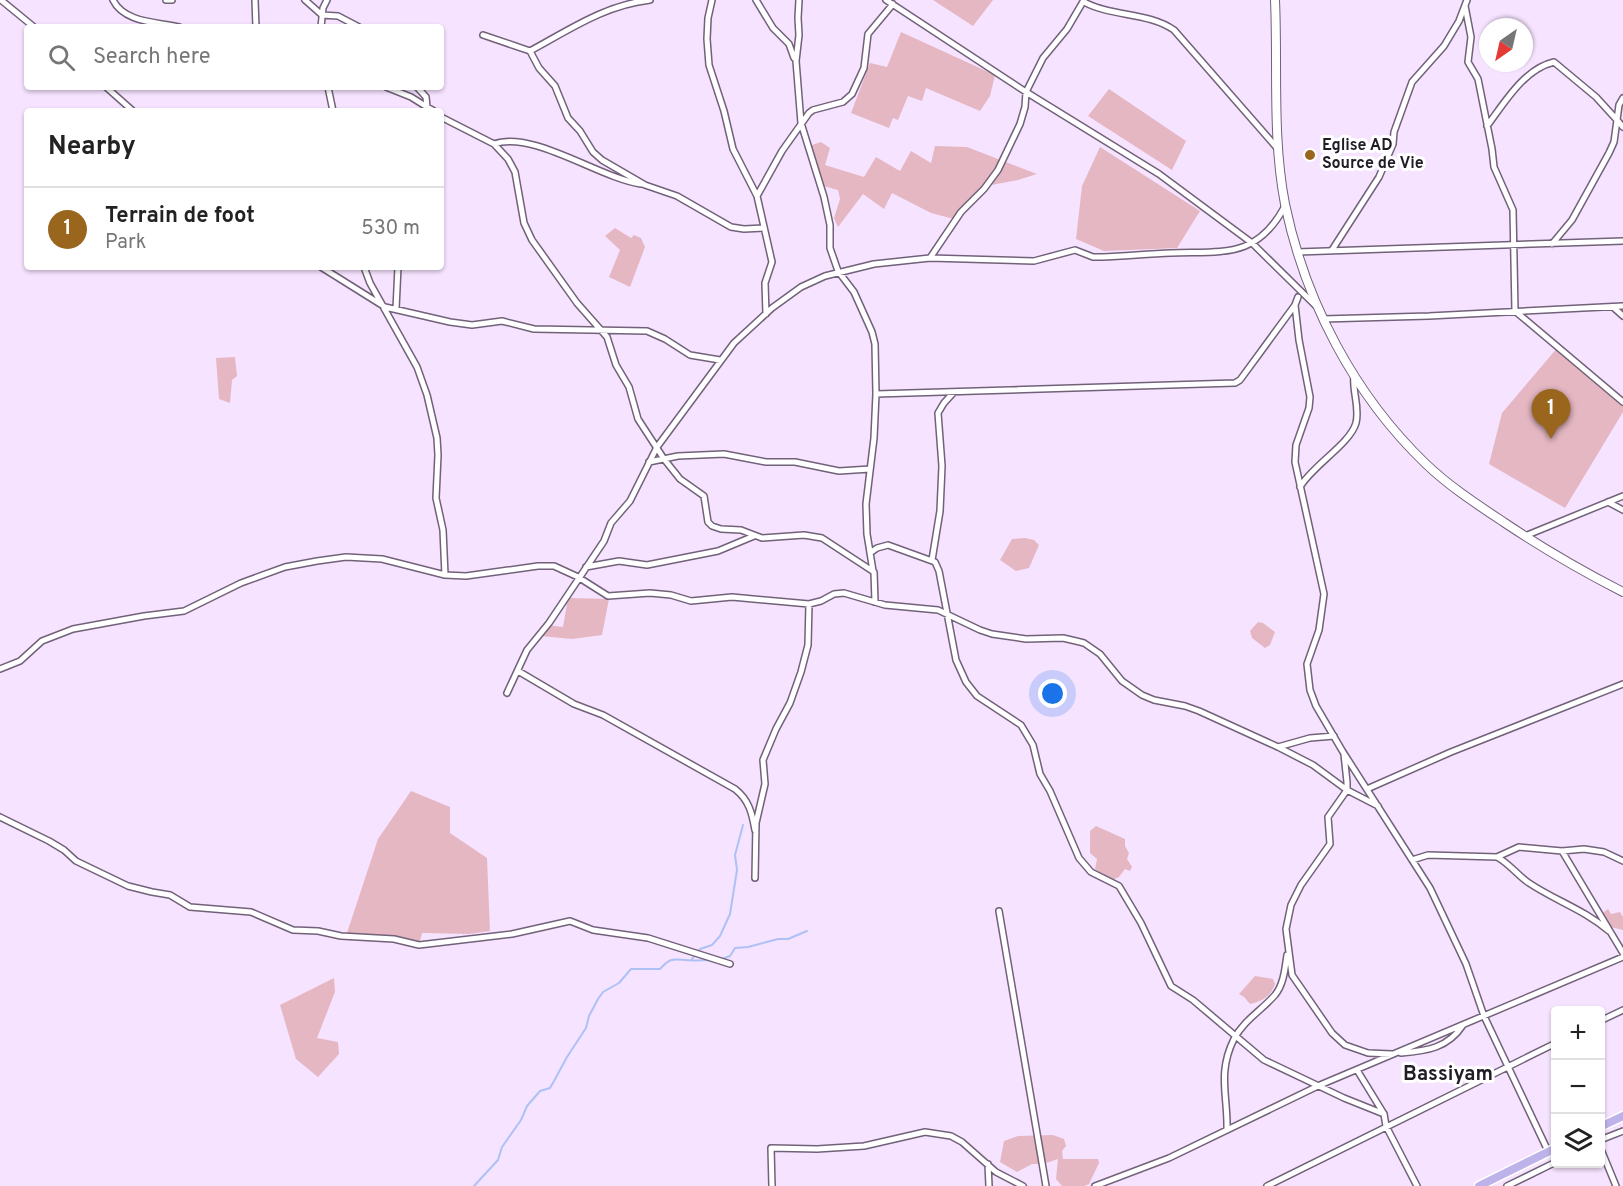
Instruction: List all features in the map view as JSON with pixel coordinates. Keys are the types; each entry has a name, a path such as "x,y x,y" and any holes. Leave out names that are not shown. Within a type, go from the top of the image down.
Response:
{"main road":[{"path":"1275,0 1278,150 1286,204 1297,252 1318,308 1354,374 1391,426 1426,464 1453,488 1573,567 1623,592"},
{"path":"1605,1125 1623,1116"},
{"path":"1479,1186 1551,1150"}],"street":[{"path":"2,0 30,24"},
{"path":"113,0 123,12 134,18 164,24"},
{"path":"166,0 172,0"},
{"path":"255,0 256,24"},
{"path":"305,0 322,15 338,16 353,24"},
{"path":"321,24 323,8 327,0"},
{"path":"530,51 591,17 624,5 650,0"},
{"path":"712,0 708,14 706,39 709,65 734,149 757,196 771,262 765,283 766,314"},
{"path":"756,0 773,28 789,44 796,62"},
{"path":"799,0 796,62 801,123 824,197 830,225 830,248 838,271 854,292 872,332 876,355 874,438 866,504 875,602"},
{"path":"886,0 1026,92 1159,174 1252,243 1318,308"},
{"path":"930,258 961,212 998,170 1020,124 1026,92 1043,58 1067,29 1084,1 1104,10 1156,21 1174,30 1278,150"},
{"path":"1466,3 1471,37 1468,62 1478,79 1494,167 1513,210 1515,311 1623,402"},
{"path":"1332,250 1379,177 1393,144 1394,132 1412,82 1444,46 1459,21 1466,3"},
{"path":"757,196 782,151 813,110 843,102 852,94 864,68 868,34 892,4"},
{"path":"483,35 530,51 539,68 555,86 568,118 580,131 593,152 613,168 645,185"},
{"path":"1487,126 1523,81 1537,68 1554,62 1596,97 1623,127"},
{"path":"110,90 130,108"},
{"path":"329,90 332,108"},
{"path":"394,90 411,97 426,108"},
{"path":"420,90 426,97 427,108"},
{"path":"1552,244 1572,220 1609,153 1614,142 1619,105 1623,98"},
{"path":"444,119 494,144 507,159 515,172 524,223 532,240 577,303 603,331 616,364 629,387 638,419 680,479 704,496 708,522 721,529 741,530 754,536 822,537 874,572"},
{"path":"494,144 507,141 545,148 609,176 677,196 731,227 764,228"},
{"path":"507,693 527,650 549,623 604,541 611,523 630,501 657,447 720,360 737,339 801,288 838,271 874,264 930,258 1034,261 1075,250 1096,257 1215,253 1239,249 1268,232 1286,204"},
{"path":"1297,252 1623,242"},
{"path":"326,270 385,307 457,324 472,325 502,321 534,329 647,331 690,355 720,360"},
{"path":"365,270 370,283 417,367 430,408 438,446 436,498 443,530 445,574"},
{"path":"396,309 398,270"},
{"path":"876,394 1235,383 1240,380 1295,305 1298,297"},
{"path":"1295,305 1300,356 1310,397 1309,408 1296,446 1295,462 1324,594 1319,630 1308,657 1307,680 1316,706 1430,888 1466,964 1484,1016 1551,1148"},
{"path":"1323,319 1623,306"},
{"path":"1612,307 1623,316"},
{"path":"1300,488 1354,427 1357,417 1352,385 1354,374"},
{"path":"932,560 940,511 942,466 938,414 954,392"},
{"path":"649,462 678,456 724,454 766,462 795,462 839,471 870,469"},
{"path":"1524,536 1623,496"},
{"path":"1608,502 1623,510"},
{"path":"586,567 619,561 644,565 655,563 718,551 754,536"},
{"path":"870,553 888,545 932,560 939,571 956,660 963,676 977,696 1014,719 1026,733 1035,750 1040,774 1050,790 1079,858 1090,872 1114,883 1122,891 1142,923 1171,986 1192,1000 1235,1038 1268,1062 1344,1098 1384,1113"},
{"path":"0,669 20,661 42,641 73,629 184,611 241,583 285,567 346,557 382,559 445,574 486,574 538,566 554,566 614,597 650,593 671,595 691,601 732,597 809,604 834,594 844,593 893,606 929,608 946,613 970,626 992,634 1026,639 1063,638 1084,643 1100,654 1122,681 1142,695 1199,711 1278,747 1313,765 1347,790 1379,806"},
{"path":"755,878 755,830 765,784 763,769 765,752 790,703 806,654 809,604"},
{"path":"518,671 574,704 603,715 735,789 748,804 755,830"},
{"path":"1367,789 1460,748 1623,684"},
{"path":"1278,747 1310,738 1334,736"},
{"path":"1344,752 1347,790 1328,817 1330,844 1301,885 1291,905 1286,929 1292,975 1332,1033 1345,1045 1358,1051 1394,1054 1423,1051 1443,1045 1456,1035 1463,1025"},
{"path":"0,817 57,846 76,861 128,886 170,894 190,907 251,912 293,930 394,939 419,945 512,934 570,921 593,930 648,938 730,964"},
{"path":"1412,860 1428,855 1497,857 1519,848 1562,851 1584,849 1604,852 1623,861"},
{"path":"1095,1186 1169,1158 1320,1085 1623,955 1562,851"},
{"path":"1497,857 1508,863 1531,885 1593,917 1610,931"},
{"path":"999,911 1046,1186"},
{"path":"1227,1130 1223,1090 1224,1071 1235,1038 1256,1011 1276,994 1282,980 1288,950"},
{"path":"1605,1019 1623,1010"},
{"path":"1266,1186 1551,1046"},
{"path":"1357,1070 1384,1113 1386,1126 1417,1186"},
{"path":"1605,1138 1623,1131"},
{"path":"772,1186 771,1148 817,1149 864,1146 925,1132 951,1136 962,1142 1005,1178 1023,1186"},
{"path":"1605,1159 1616,1186"},
{"path":"988,1164 989,1186"},
{"path":"1507,1186 1551,1164"}],"shaded area":[{"path":"933,0 993,0 973,26"},
{"path":"901,32 995,75 990,96 980,111 926,88 922,101 908,96 898,120 893,118 889,128 851,113 870,63 887,67"},
{"path":"1109,89 1186,141 1172,170 1088,116"},
{"path":"821,142 830,148 825,165 864,177 876,157 900,171 911,151 931,163 935,146 967,147 1037,174 986,186 954,219 931,213 892,193 884,209 863,194 838,227 834,218 840,199 838,190 820,185 809,146"},
{"path":"1100,147 1200,211 1177,248 1104,251 1076,239 1082,186"},
{"path":"615,228 631,238 634,235 641,238 645,247 630,287 609,277 620,250 605,236"},
{"path":"1558,347 1623,402 1623,412 1565,508 1489,464 1502,413"},
{"path":"235,357 237,376 232,380 230,403 219,399 216,358"},
{"path":"1012,539 1034,540 1039,545 1029,568 1016,571 1000,560"},
{"path":"568,598 609,599 602,635 572,639 541,636 547,625 563,627"},
{"path":"1258,622 1275,632 1270,645 1265,648 1252,638 1250,631"},
{"path":"411,791 450,807 450,833 487,858 490,931 469,934 422,933 419,945 394,939 346,936 378,839"},
{"path":"1096,826 1125,839 1125,846 1129,853 1127,859 1132,867 1130,871 1125,869 1119,877 1112,880 1095,869 1097,859 1090,853 1090,831"},
{"path":"1608,909 1611,914 1620,912 1623,917 1623,930 1606,926 1600,915"},
{"path":"1255,976 1273,979 1275,984 1266,997 1250,1004 1239,994"},
{"path":"334,978 335,992 317,1038 338,1042 339,1054 318,1077 296,1059 280,1005"},
{"path":"1053,1135 1064,1139 1066,1146 1062,1151 1063,1159 1098,1159 1099,1163 1089,1184 1062,1186 1056,1179 1058,1159 1043,1164 1032,1164 1017,1172 1000,1162 1004,1141 1018,1136"}],"waterway":[{"path":"692,959 700,949 712,945 720,936 730,914 737,870 735,855 743,825"},
{"path":"722,959 730,956 735,948 788,939 807,931"},
{"path":"474,1186 498,1160 502,1147 521,1120 527,1106 540,1091 550,1088 586,1028 589,1016 603,992 619,983 631,969 660,969 669,961 674,960 710,960"}],"place":[{"name":"Eglise AD Source de Vie","path":"1310,155"},
{"name":"Terrain de foot","path":"1551,439"}],"district":[{"name":"Bassiyam","path":"1448,1075"}]}
